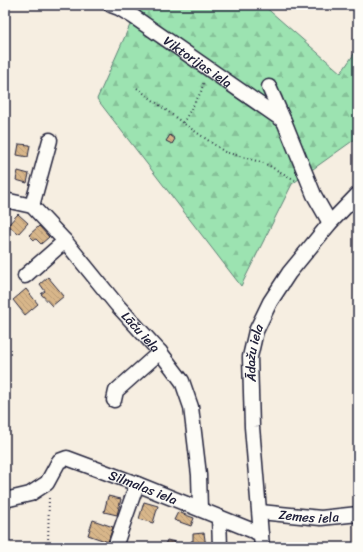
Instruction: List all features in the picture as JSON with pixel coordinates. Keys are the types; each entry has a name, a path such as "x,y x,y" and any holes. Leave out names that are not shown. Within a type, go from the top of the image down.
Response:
{"street":[{"name":"Viktorijas iela","path":"111,5 134,17 284,120"},
{"path":"269,87 314,195 330,223"},
{"path":"5,200 32,206 50,140"},
{"name":"Ādažu iela","path":"262,541 252,427 250,357 256,331 270,302 285,278 330,223 358,194"},
{"name":"Lāču iela","path":"32,206 65,241 117,304 160,352 182,381 192,407 199,475 200,509"},
{"path":"26,276 65,241"},
{"path":"114,400 116,391 160,352"},
{"name":"Silmalas iela","path":"47,483 59,461 66,458 200,509 262,541"},
{"path":"5,500 30,494 47,483"},
{"path":"117,541 137,484"},
{"name":"Zemes iela","path":"260,512 321,518 358,514"},
{"path":"219,518 220,547"}],"path":[{"path":"183,123 201,92 208,68"},
{"path":"137,88 183,123 225,152 264,164 294,180 314,195"},
{"path":"47,483 49,494 48,547"}],"green space":[{"path":"144,5 263,5 341,73 358,48 358,137 292,184 241,286 97,99 130,25"}],"building":[{"path":"170,135 175,139 172,144 166,141"},
{"path":"19,144 30,145 28,157 17,155"},
{"path":"18,171 29,174 27,183 16,180"},
{"path":"18,214 28,223 18,234 8,225"},
{"path":"39,226 49,237 41,244 29,235"},
{"path":"48,277 64,296 52,306 41,294 45,291 40,284"},
{"path":"26,289 38,304 25,315 13,300"},
{"path":"108,496 121,499 117,515 104,512"},
{"path":"144,502 158,506 153,523 139,519"},
{"path":"178,512 194,518 191,526 174,520"},
{"path":"93,520 113,527 108,542 88,535"},
{"path":"204,533 206,547 192,547 191,541 193,541 193,534"},
{"path":"167,540 175,542 174,547 164,547"}]}
